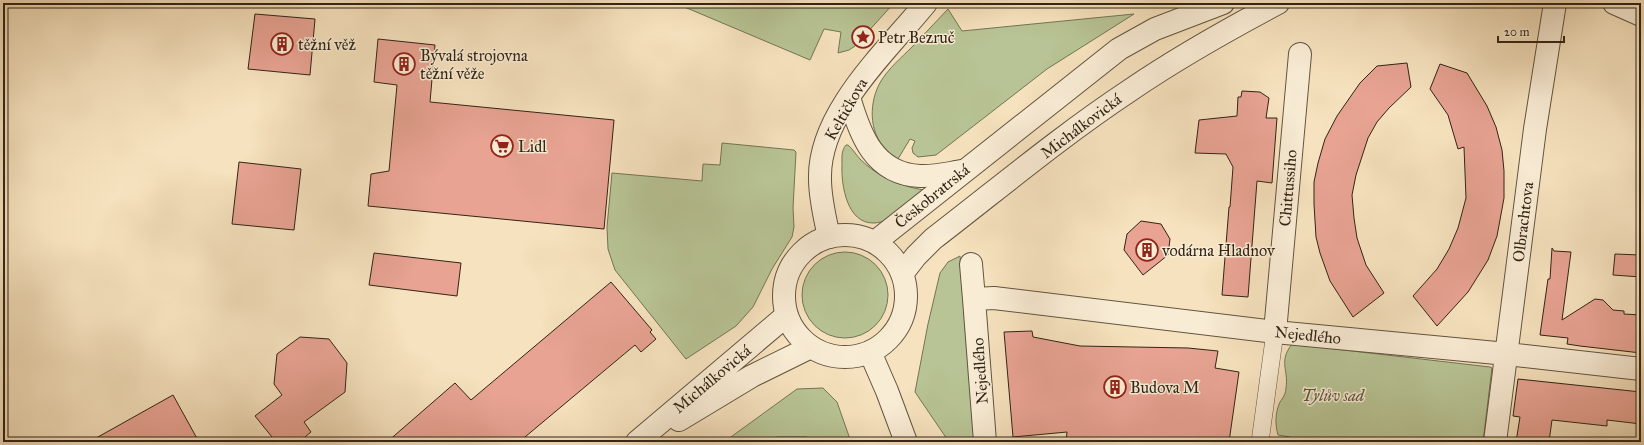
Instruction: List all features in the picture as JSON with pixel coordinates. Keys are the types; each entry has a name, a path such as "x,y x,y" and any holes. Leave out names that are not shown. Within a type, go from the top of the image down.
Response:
{"street":[{"name":"Keltičkova","path":"829,237 821,197 820,178 822,156 832,126 849,97 870,69 926,3"},
{"name":"Českobratrská","path":"875,242 913,213 989,150 1104,60 1134,39 1154,28 1222,3"},
{"name":"Michálkovická","path":"902,274 916,256 933,239 1064,138 1128,91 1207,42 1278,3"},
{"name":"Olbrachtova","path":"1495,442 1535,129 1555,3"},
{"path":"1614,3 1641,15"},
{"name":"Chittussiho","path":"1260,442 1275,332 1300,54"},
{"path":"849,97 859,129 866,144 872,153 890,168 921,177 963,171"},
{"path":"851,235 875,242 895,261 902,274 906,289 906,304 902,318 895,332 885,343 870,352 847,357 822,353 811,347 796,333 787,316 784,299 785,283 790,268 800,254 813,244 829,237 851,235"},
{"name":"Nejedlého","path":"971,264 985,442"},
{"name":"Nejedlého","path":"974,299 994,298 1275,332 1507,354 1641,370"},
{"name":"Michálkovická","path":"637,442 787,316"},
{"name":"Michálkovická","path":"644,442 752,376 811,347"},
{"path":"870,352 887,391 906,442"}],"green space":[{"path":"675,3 894,3 855,46 849,50 838,53 841,32 824,29 810,60"},
{"path":"948,9 962,31 1134,14 1047,69 936,155 918,157 913,153 912,148 915,141 910,139 898,159 880,142 873,125 872,116 874,98 877,89 891,67"},
{"path":"722,143 794,150 796,152 793,208 794,227 792,237 772,269 753,307 736,326 686,359 615,270 608,249 607,227 612,173 702,181 703,164 720,165"},
{"path":"846,145 848,145 867,165 882,176 906,186 924,190 901,211 888,219 874,223 865,222 857,217 852,210 845,192 842,173 842,157 843,150"},
{"path":"845,252 861,255 869,259 881,271 885,279 888,295 885,311 881,319 869,331 861,335 845,338 829,335 821,331 809,319 805,311 802,295 805,279 809,271 821,259 829,255"},
{"path":"960,256 979,442 949,442 915,392 928,324 940,273 948,262"},
{"name":"Tylův sad","path":"1292,344 1492,368 1483,442 1289,442 1290,437 1278,435 1276,418 1278,406 1286,390 1287,382 1285,361 1288,350"},
{"path":"823,388 837,402 851,442 810,442 807,437 777,437 769,442 724,442 797,389"}],"building":[{"name":"těžní věž","path":"255,14 315,19 310,75 248,69"},
{"name":"Lidl","path":"378,39 435,45 430,102 614,120 604,229 368,206 371,174 389,171 397,85 374,82"},
{"path":"1407,63 1411,87 1377,122 1368,138 1356,175 1352,195 1357,238 1366,265 1384,293 1353,317 1330,281 1316,237 1314,182 1318,163 1325,139 1337,116 1360,83 1377,66"},
{"path":"1440,64 1467,73 1487,106 1496,127 1502,150 1504,198 1497,236 1488,260 1468,292 1437,326 1413,296 1437,269 1449,249 1458,228 1466,198 1464,147 1458,149 1448,115 1430,89"},
{"path":"1242,91 1260,92 1269,98 1266,118 1277,118 1272,183 1257,181 1248,297 1222,295 1233,167 1226,154 1195,153 1199,120 1237,116 1238,97 1241,97"},
{"path":"239,162 301,169 294,230 232,224"},
{"name":"vodárna Hladnov","path":"1141,221 1161,224 1170,239 1168,255 1143,275 1124,250 1127,234"},
{"path":"1552,248 1554,251 1571,252 1562,320 1595,299 1603,300 1613,310 1624,311 1624,314 1641,315 1641,353 1567,344 1568,338 1540,335 1548,279 1550,279"},
{"path":"374,253 461,263 457,296 369,285"},
{"path":"1615,254 1641,255 1641,277 1613,275"},
{"path":"611,282 652,330 650,332 656,339 641,352 635,345 519,442 387,442 455,383 471,400"},
{"path":"1032,331 1033,337 1080,346 1188,348 1218,351 1215,368 1239,372 1229,442 1066,442 1067,432 1013,437 1004,332"},
{"path":"300,337 329,339 347,363 345,392 304,422 311,432 299,442 276,442 255,416 282,395 274,384 277,354"},
{"path":"1518,379 1641,392 1641,424 1607,420 1607,426 1552,420 1549,442 1516,442 1520,417 1513,416"},
{"path":"173,395 199,442 89,442"}],"place":[{"name":"Petr Bezruč","path":"863,37"},
{"name":"těžní věž","path":"282,44"},
{"name":"Bývalá strojovna těžní věže","path":"404,64"},
{"name":"Lidl","path":"502,146"},
{"name":"vodárna Hladnov","path":"1147,250"},
{"name":"Budova M","path":"1115,387"}]}
